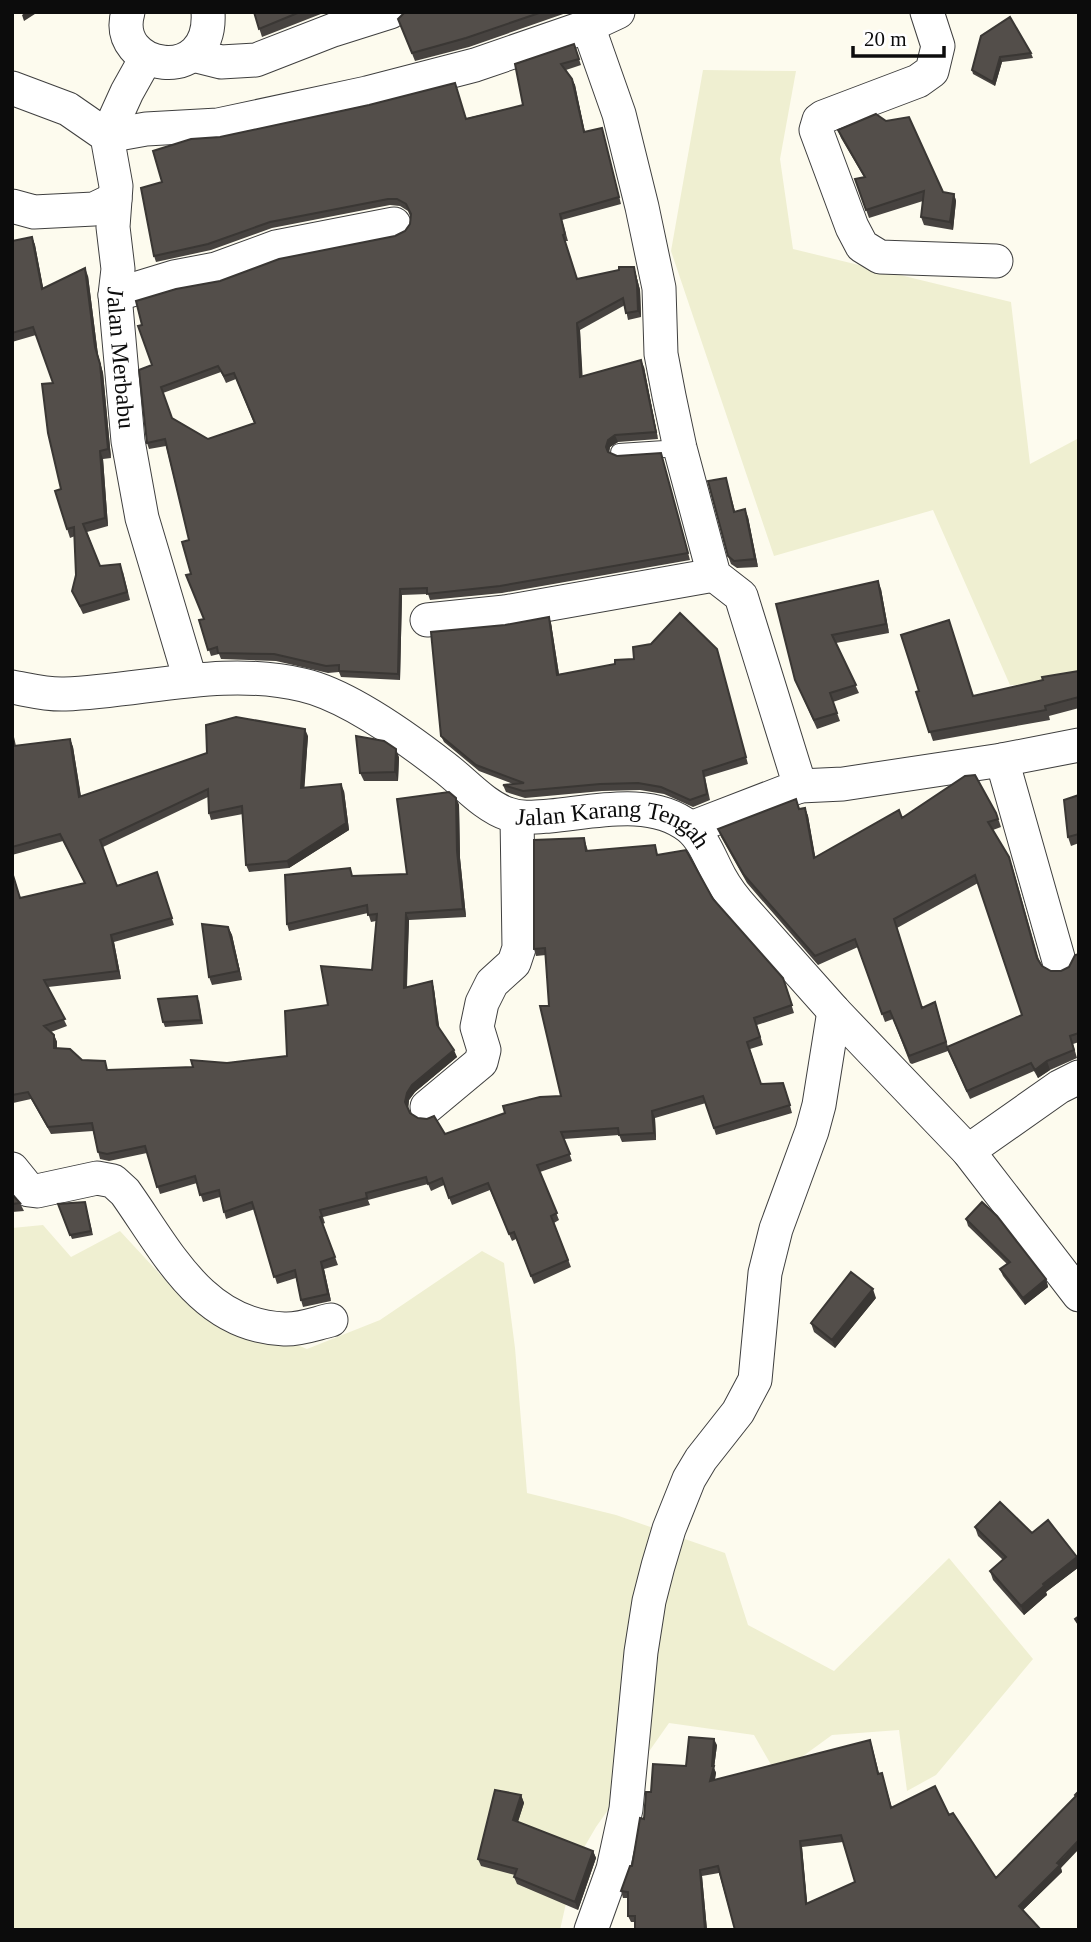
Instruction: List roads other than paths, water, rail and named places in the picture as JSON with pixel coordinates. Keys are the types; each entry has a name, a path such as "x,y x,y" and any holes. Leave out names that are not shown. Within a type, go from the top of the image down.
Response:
{"street":[{"path":"124,14 127,33 134,48 146,58 162,64 178,63 192,55 204,43 209,28 208,12"},
{"path":"192,55 221,62 256,60 332,30 390,12"},
{"path":"14,86 68,109 107,136 146,130 218,125 367,93 475,65 588,26 618,12"},
{"path":"927,12 938,46 932,71 918,81 823,117 816,130 852,227 862,246 880,257 996,261"},
{"path":"588,26 619,114 656,274 661,354 680,448 714,575 741,596 800,786"},
{"path":"107,136 146,58"},
{"name":"Jalan Merbabu","path":"107,136 116,186 113,227 118,269 115,295 128,441 142,518 190,679"},
{"path":"12,206 34,212 94,209 115,199"},
{"path":"115,295 174,277 216,269 276,247 394,224"},
{"path":"427,620 505,612 714,575"},
{"name":"Jalan Karang Tengah","path":"12,687 63,694 190,679 271,680 304,685 335,697 416,747 506,814 517,817 635,809 671,817 691,828 730,894 834,1011 968,1151 1079,1295"},
{"path":"691,828 800,786 843,784 1002,760 1079,745"},
{"path":"1002,760 1059,961"},
{"path":"427,1107 481,1062 484,1049 477,1027 482,1003 492,983 514,963 519,948 517,817"},
{"path":"591,1930 612,1869 626,1809 641,1652 655,1577 669,1528 689,1479 701,1459 738,1412 755,1380 765,1273 776,1229 812,1131 834,1011"},
{"path":"968,1151 1059,1087 1079,1077"},
{"path":"12,1169 29,1190 37,1191 97,1178 113,1181 125,1192 189,1283 205,1300 229,1316 260,1326 286,1330 331,1320"}],"lane":[{"path":"620,452 680,448"}]}
